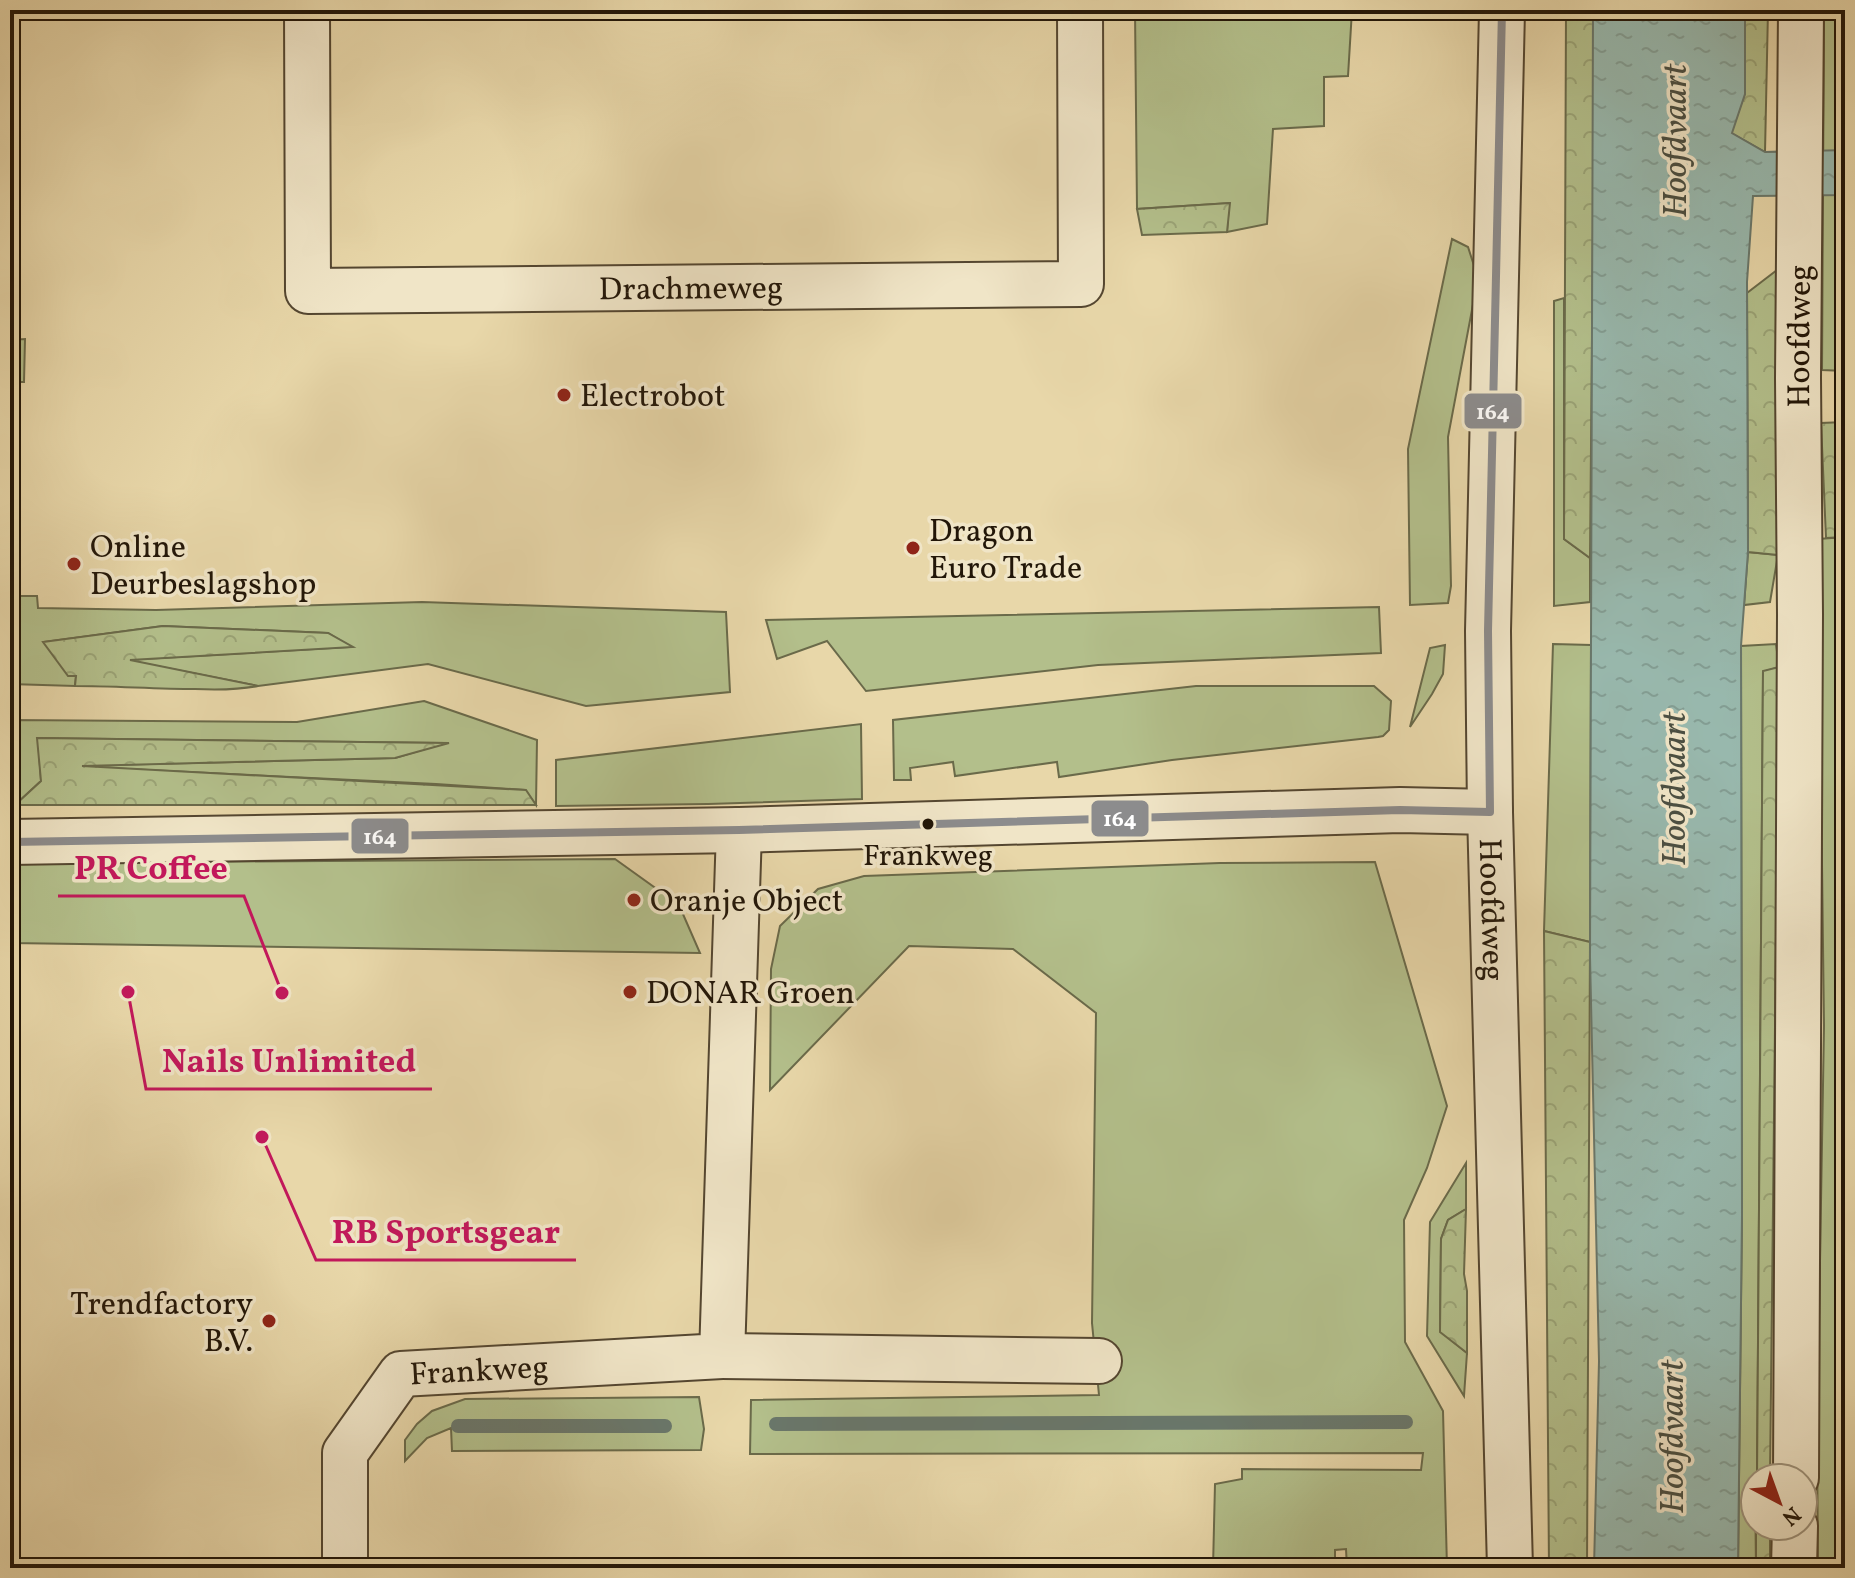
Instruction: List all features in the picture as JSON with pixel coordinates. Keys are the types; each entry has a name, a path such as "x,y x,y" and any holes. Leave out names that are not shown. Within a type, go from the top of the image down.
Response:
{"street":[{"name":"Drachmeweg","path":"307,10 308,291 321,291 1081,284 1080,10"},
{"name":"Hoofdweg","path":"1502,10 1488,631 1510,1568"},
{"name":"Hoofdweg","path":"1796,1462 1801,10"},
{"path":"10,842 739,830 1400,810 1490,812"},
{"path":"722,1356 739,830"},
{"name":"Frankweg","path":"345,1568 345,1453 401,1374 722,1356 1099,1361"},
{"path":"1794,1568 1795,1542"}],"green space":[{"path":"1135,10 1352,10 1348,76 1324,77 1324,126 1273,129 1267,224 1227,232 1229,203 1137,209"},
{"path":"1566,10 1595,10 1590,558 1564,539"},
{"path":"1745,10 1768,10 1765,152 1731,133 1745,93"},
{"path":"1824,10 1845,10 1845,371 1822,370"},
{"path":"1230,203 1227,232 1142,235 1137,209"},
{"path":"1452,239 1468,247 1478,278 1448,437 1451,586 1448,603 1410,605 1408,449"},
{"path":"1777,270 1778,555 1748,552 1747,293"},
{"path":"1564,298 1564,539 1590,558 1590,602 1554,606 1554,301"},
{"path":"25,339 24,382 10,382 10,340"},
{"path":"1845,422 1845,537 1826,538 1821,423"},
{"path":"1845,537 1845,1568 1818,1568 1817,1437 1824,1026 1818,539"},
{"path":"1748,552 1778,555 1770,602 1744,605"},
{"path":"10,596 37,596 38,608 156,610 422,602 726,612 730,692 586,706 428,664 258,686 126,660 351,647 328,633 163,626 44,642 76,676 75,686 10,684"},
{"path":"1379,607 1381,653 1098,665 866,691 827,641 777,659 766,620"},
{"path":"163,626 328,633 353,647 130,660 258,686 211,690 75,686 76,676 68,676 43,642"},
{"path":"1553,644 1591,645 1590,942 1544,931"},
{"path":"1776,644 1779,667 1763,672 1757,1462 1739,1462 1741,646"},
{"path":"1445,645 1443,674 1410,727 1430,648"},
{"path":"1779,667 1770,1462 1757,1462 1763,671"},
{"path":"1196,686 1374,686 1391,701 1389,730 1378,737 1172,760 1059,777 1057,762 955,776 953,762 910,768 911,780 894,780 893,720"},
{"path":"424,701 537,740 536,805 525,790 66,766 395,758 445,743 38,738 41,781 15,805 10,805 10,720 297,722"},
{"path":"861,724 862,799 556,806 556,760"},
{"path":"37,738 449,743 395,758 82,766 526,790 536,805 15,805 41,781"},
{"path":"615,859 679,905 700,953 10,943 10,863"},
{"path":"1375,862 1447,1106 1427,1168 1404,1220 1405,1342 1443,1411 1447,1568 1347,1568 1346,1549 1335,1550 1335,1568 1213,1568 1215,1484 1242,1479 1242,1469 1421,1470 1423,1453 750,1454 751,1400 1099,1395 1092,1323 1096,1013 1013,949 909,946 770,1090 771,969 780,926 818,889 864,876 1220,863"},
{"path":"1544,931 1590,942 1587,1568 1549,1568"},
{"path":"1466,1163 1466,1209 1448,1220 1441,1239 1440,1331 1467,1353 1464,1396 1427,1336 1430,1222"},
{"path":"1466,1209 1464,1274 1467,1353 1440,1332 1441,1239 1448,1220"},
{"path":"699,1397 704,1429 701,1450 452,1451 451,1428 427,1438 405,1461 405,1440 417,1424 432,1411 465,1399"},
{"path":"1739,1480 1739,1542 1756,1542 1756,1568 1738,1568"},
{"path":"1756,1542 1770,1542 1770,1568 1756,1568"}],"water":[{"name":"Hoofdvaart","path":"1593,10 1745,10 1745,94 1732,133 1765,152 1845,150 1845,195 1753,196 1747,282 1748,552 1741,646 1742,1214 1738,1568 1594,1568 1599,1361 1590,957"}],"waterway":[{"path":"776,1424 1406,1422"},
{"path":"458,1426 665,1426"}],"transit line":[{"name":"164","path":"1490,812 1488,631 1502,10"},
{"name":"164","path":"10,842 739,830 1400,810 1490,812"}],"place":[{"name":"Electrobot","path":"564,395"},
{"name":"Dragon Euro Trade","path":"913,548"},
{"name":"Online Deurbeslagshop","path":"74,564"},
{"name":"Frankweg","path":"928,824"},
{"name":"Oranje Object","path":"634,900"},
{"name":"Nails Unlimited","path":"128,992"},
{"name":"DONAR Groen","path":"630,992"},
{"name":"PR Coffee","path":"282,993"},
{"name":"RB Sportsgear","path":"262,1137"},
{"name":"Trendfactory B.V.","path":"269,1321"}]}
